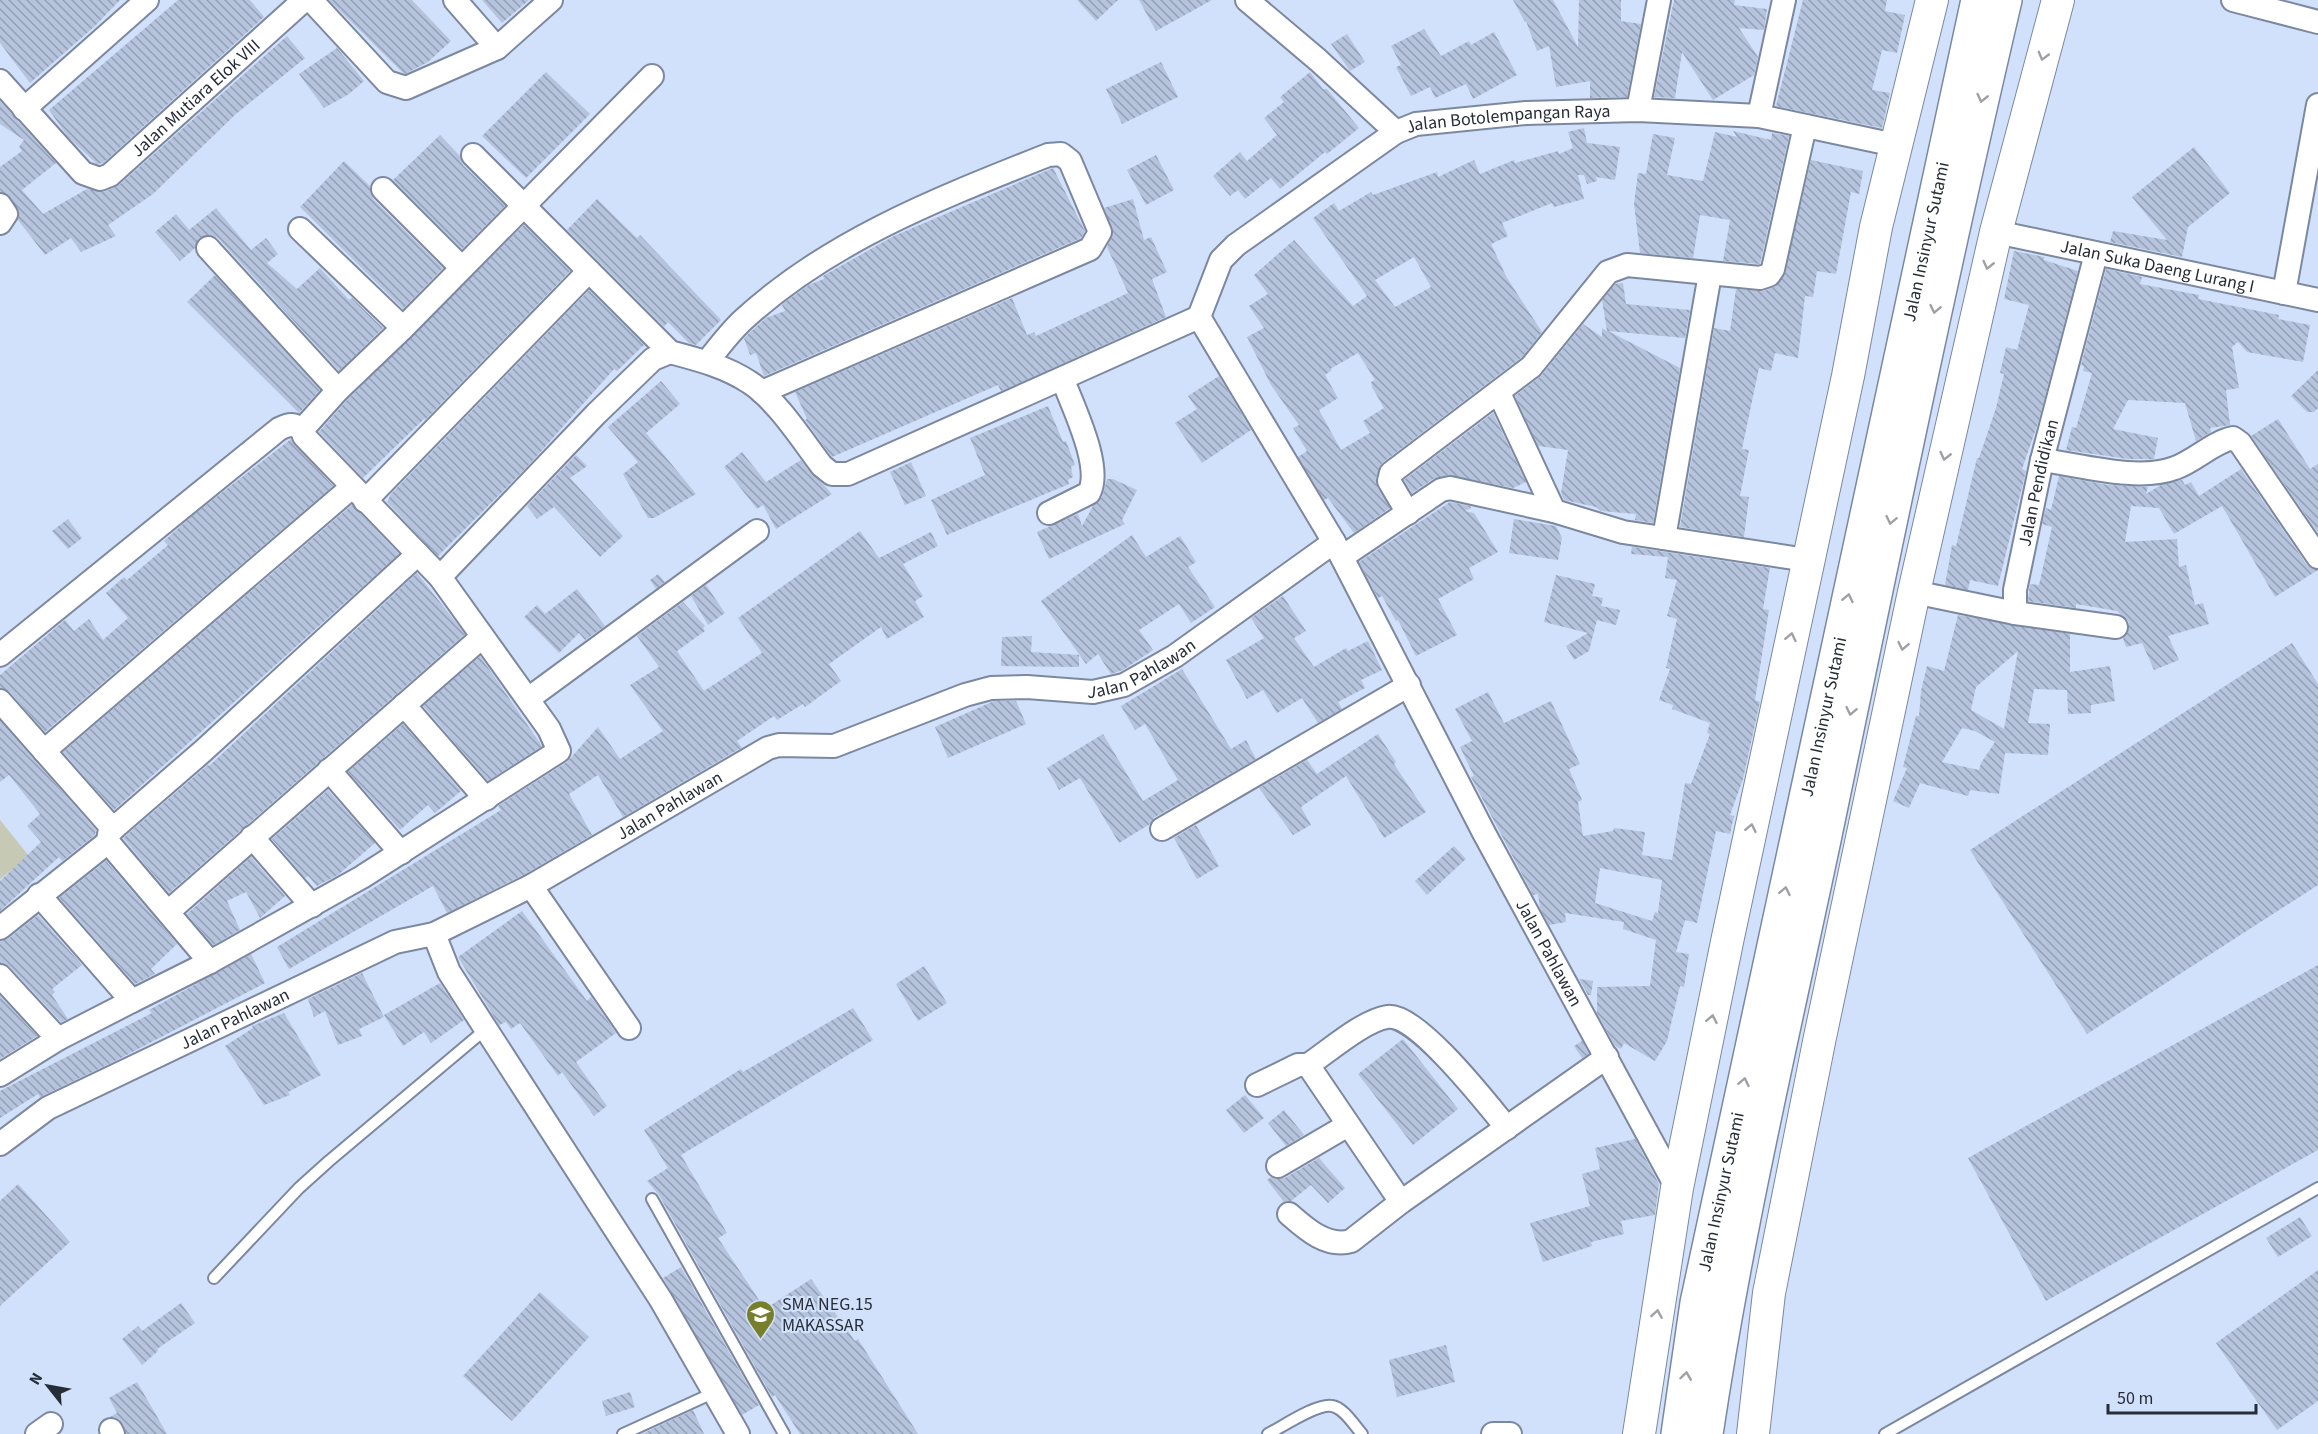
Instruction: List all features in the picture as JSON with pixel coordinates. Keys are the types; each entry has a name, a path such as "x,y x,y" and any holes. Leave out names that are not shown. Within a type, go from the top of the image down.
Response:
{"highway":[{"name":"Jalan Insinyur Sutami","path":"1678,1434 1699,1292 1978,0"},
{"name":"Jalan Insinyur Sutami","path":"1706,1434 1725,1311 1752,1169 1787,1014 1955,213 2005,0"}],"street":[{"path":"0,81 24,109 147,0"},
{"name":"Jalan Mutiara Elok VIII","path":"24,109 83,172 95,179 111,175 304,0"},
{"path":"311,0 387,82 401,88 496,48 551,0"},
{"path":"455,0 496,48"},
{"path":"1246,0 1318,60 1396,132"},
{"path":"1638,110 1659,0"},
{"path":"1759,116 1784,0"},
{"path":"1639,1434 1677,1188 1895,145 1913,84 1932,0"},
{"path":"1753,1434 1769,1293 1820,1037 1914,592 1996,232 2058,0"},
{"path":"2234,0 2318,22"},
{"path":"302,430 338,390 403,328 652,76"},
{"path":"2284,293 2318,105"},
{"name":"Jalan Botolempangan Raya","path":"1199,317 1221,260 1236,245 1396,132 1416,124 1526,113 1638,110 1759,116 1895,145"},
{"path":"1408,513 1389,481 1391,473 1531,367 1608,272 1627,265 1760,278 1769,275 1773,269 1805,126"},
{"path":"707,362 743,320 780,290 860,237 906,213 1048,155 1061,154 1070,161 1100,232 1090,249 762,392"},
{"path":"473,155 670,352 707,362 748,381 762,392 822,466 838,474 848,474 1063,380 1199,317 1338,549"},
{"path":"383,189 462,268"},
{"path":"0,205 6,214 0,223"},
{"path":"300,229 403,328"},
{"name":"Jalan Suka Daeng Lurang I","path":"1996,232 2096,255 2318,300"},
{"path":"208,248 338,390"},
{"name":"Jalan Pendidikan","path":"2015,613 2015,590 2042,460 2096,255"},
{"path":"44,751 359,494 589,271"},
{"path":"1664,538 1710,274"},
{"path":"440,577 596,414 653,359 670,352"},
{"path":"1049,513 1089,493 1094,477 1091,461 1063,380"},
{"path":"1498,393 1554,511"},
{"path":"0,656 279,429 288,424 296,425 440,577 549,729 559,751 401,853 312,906 210,962 58,1039 0,1075"},
{"path":"2042,460 2137,474 2154,473 2173,469 2233,438 2240,443 2318,557"},
{"name":"Jalan Pahlawan","path":"0,1144 48,1108 129,1067 395,942 434,934 531,886 768,748 779,745 834,746 964,695 991,688 1027,687 1093,692 1124,685 1175,656 1338,549 1408,513 1442,490 1450,488 1554,511 1623,532 1807,560"},
{"path":"528,699 757,531"},
{"name":"Jalan Pahlawan","path":"1338,549 1484,832 1677,1188"},
{"path":"0,928 110,836 418,554"},
{"path":"1914,592 2015,613 2116,627"},
{"path":"168,912 482,637"},
{"path":"1162,830 1409,685"},
{"path":"0,702 44,751 168,912 210,962"},
{"path":"404,705 486,799"},
{"path":"329,770 401,853"},
{"path":"252,837 312,906"},
{"path":"531,886 629,1028"},
{"path":"39,895 132,1001"},
{"path":"434,934 449,972 662,1300 738,1434"},
{"path":"0,976 58,1039"},
{"path":"1257,1085 1298,1065 1308,1065 1373,1022 1397,1017 1406,1020 1421,1033 1461,1073 1507,1128"},
{"path":"1289,1214 1327,1240 1343,1243 1351,1241 1401,1202 1607,1057"},
{"path":"1308,1065 1401,1202"},
{"path":"1278,1166 1348,1125"},
{"path":"1493,1434 1510,1434"}],"lane":[{"path":"214,1278 321,1168 486,1029"},
{"path":"1886,1434 2318,1188"},
{"path":"652,1199 784,1434"},
{"path":"624,1434 713,1393"},
{"path":"1268,1434 1322,1406 1334,1406 1348,1417 1362,1434"}],"green space":[{"path":"0,820 29,856 0,879"}],"building":[{"path":"0,0 120,0 95,26 30,83 0,43"},
{"path":"178,0 250,0 264,17 103,163 97,164 68,137 49,110"},
{"path":"329,0 412,0 451,41 428,62 405,74"},
{"path":"482,0 529,0 502,23"},
{"path":"1077,0 1118,0 1096,21"},
{"path":"1139,0 1212,0 1156,31"},
{"path":"1513,0 1553,0 1578,47 1579,0 1621,0 1621,21 1641,24 1627,97 1590,98 1590,81 1556,87 1549,46 1537,51 1526,21"},
{"path":"1674,0 1735,0 1734,5 1767,9 1764,30 1739,28 1758,57 1754,75 1713,100 1682,52 1675,98 1654,97"},
{"path":"1803,0 1887,0 1885,11 1905,15 1897,53 1882,50 1872,90 1890,93 1882,128 1776,106"},
{"path":"1424,29 1441,56 1469,41 1471,45 1494,32 1517,75 1473,99 1466,84 1435,98 1430,87 1411,96 1396,67 1401,65 1391,46"},
{"path":"1347,34 1365,62 1350,71 1331,44"},
{"path":"287,36 305,58 236,114 153,194 108,225 116,236 81,252 71,238 45,255 18,220 19,213 11,198 0,192 0,167 22,151 19,147 24,140 0,124 0,101 56,163 22,190 43,214 87,189 104,192 119,185"},
{"path":"337,48 364,81 349,94 324,108 299,74"},
{"path":"1161,62 1178,97 1122,124 1106,89"},
{"path":"546,72 590,114 526,178 482,136"},
{"path":"1310,72 1359,128 1280,189 1271,178 1245,199 1238,190 1230,196 1213,176 1240,152 1247,161 1277,135 1264,118 1284,102 1280,97"},
{"path":"1584,128 1587,143 1620,147 1615,180 1596,177 1597,181 1587,184 1584,175 1578,175 1584,199 1554,207 1552,203 1502,223 1508,236 1491,244 1507,278 1542,332 1522,357 1382,463 1376,478 1377,487 1390,508 1354,533 1328,498 1324,500 1298,457 1307,451 1293,428 1299,425 1271,385 1247,337 1264,328 1249,306 1268,294 1254,275 1294,240 1353,306 1367,296 1313,218 1334,203 1339,211 1371,192 1373,195 1437,172 1438,177 1474,160 1480,174 1514,160 1515,163 1558,151 1559,154 1573,148 1568,132","holes":["1414,257 1431,287 1395,307 1375,280","1358,353 1375,380 1371,382 1372,387 1384,408 1363,421 1370,433 1341,450 1319,410 1338,398 1325,375 1332,370 1330,369"]},
{"path":"1733,131 1771,140 1772,133 1789,136 1760,264 1723,261 1730,220 1700,215 1693,258 1640,253 1634,204 1638,173 1646,174 1653,134 1675,138 1667,175 1703,181 1715,132 1737,137"},
{"path":"440,135 460,156 463,165 505,206 462,249 393,180"},
{"path":"2194,147 2230,193 2188,227 2182,257 2110,242 2113,231 2167,240 2132,197"},
{"path":"1156,155 1174,190 1146,205 1127,170"},
{"path":"1811,160 1863,171 1859,194 1851,192 1836,274 1817,271 1813,297 1805,296 1798,358 1775,353 1771,371 1759,368 1742,449 1749,450 1740,496 1749,497 1744,537 1680,527 1714,328 1730,331 1736,289 1764,291 1774,287 1784,276"},
{"path":"344,161 370,186 373,199 443,268 403,309 300,207"},
{"path":"1053,168 1085,231 1081,238 764,376 756,353 750,355 744,338 766,318 785,311 782,305 785,302 809,285 824,279 823,276 894,236"},
{"path":"597,199 637,238 640,235 721,320 696,345 689,343 668,322 664,327 567,230"},
{"path":"1133,199 1144,240 1151,237 1167,272 1152,279 1166,317 1004,390 1001,391 998,385 832,457 805,420 807,419 795,392 1012,298 1027,335 1034,332 1036,336 1128,293 1107,247 1113,232 1104,208"},
{"path":"216,208 251,250 266,238 278,254 267,263 297,289 320,268 349,300 352,298 383,328 339,371 218,238 210,235 199,238 195,248 180,261 155,232 176,214 189,230"},
{"path":"524,225 570,271 424,421 425,418 363,478 319,432 348,399"},
{"path":"2014,251 2044,257 2044,260 2078,271 2039,420 2022,469 2026,471 1998,586 1970,580 1968,590 1945,585 1952,545 1956,546 1977,458 1979,458 1996,408 2004,374 2000,373 2006,347 2017,350 2029,305 2004,299"},
{"path":"2106,269 2142,277 2140,284 2199,295 2198,299 2279,315 2278,319 2310,325 2303,362 2247,352 2238,342 2232,347 2239,388 2226,390 2230,425 2210,428 2211,432 2196,441 2185,403 2128,400 2113,429 2158,438 2154,459 2128,459 2066,450 2072,427 2076,428 2092,373 2083,371 2084,366 2081,365"},
{"path":"215,275 320,390 299,413 187,302"},
{"path":"1623,283 1626,304 1690,310 1685,338 1608,331 1680,368 1653,523 1635,520 1636,514 1601,511 1596,507 1564,500 1561,493 1568,450 1538,446 1515,396 1541,376 1583,324 1602,337 1602,328 1607,331 1602,300 1615,284"},
{"path":"589,290 644,345 617,371 614,369 528,466 438,556 387,502 391,494"},
{"path":"2318,370 2318,408 2314,412 2307,412 2291,396"},
{"path":"1219,376 1251,430 1202,463 1175,423 1197,409 1188,396"},
{"path":"661,381 680,404 646,433 696,494 654,518 648,518 623,474 638,462 608,427"},
{"path":"1048,406 1063,442 1066,441 1075,465 1071,467 1073,477 1068,480 1069,484 947,535 931,500 985,475 970,438"},
{"path":"1493,413 1526,482 1513,488 1448,475 1433,479 1412,493 1404,480"},
{"path":"2278,419 2310,469 2318,464 2318,533 2251,436"},
{"path":"291,439 333,486 45,732 10,692 0,688 0,675 65,620 74,631 89,619 103,640 128,618 106,593 124,577 127,580 168,545 164,541 192,516"},
{"path":"742,452 766,482 801,460 832,494 776,529 763,505 757,509 724,467"},
{"path":"576,455 587,466 570,478 623,536 600,557 554,507 537,519 527,506"},
{"path":"911,462 926,496 905,505 890,472"},
{"path":"2241,469 2307,565 2318,570 2275,597 2222,506 2174,534 2159,508 2131,506 2125,542 2177,539 2179,567 2186,565 2195,605 2203,603 2209,624 2168,636 2179,660 2154,670 2142,643 2126,647 2123,638 2129,629 2129,622 2117,611 2076,604 2076,608 2028,601 2030,584 2039,585 2052,527 2042,524 2046,508 2051,510 2059,476 2108,485 2148,487 2146,494 2161,485 2182,480 2185,485 2191,482 2199,496"},
{"path":"1107,479 1113,479 1137,490 1122,520 1125,524 1049,559 1037,532 1078,514 1082,526 1093,506 1102,497"},
{"path":"1450,502 1470,506 1471,508 1465,511 1474,513 1498,552 1469,568 1474,579 1438,599 1457,635 1416,656 1398,620 1396,621 1382,596 1378,598 1359,562"},
{"path":"352,505 399,554 114,810 63,752"},
{"path":"68,519 82,538 68,549 52,531"},
{"path":"1514,519 1556,526 1562,538 1558,560 1509,553"},
{"path":"860,531 879,558 931,532 938,546 903,564 923,596 915,601 924,617 887,639 881,627 829,664 841,681 805,707 803,704 777,720 774,716 737,741 742,748 623,817 598,775 569,794 592,835 525,874 447,913 433,886 289,969 277,947 501,810 498,806 567,762 598,727 620,759 663,731 630,685 659,667 637,636 683,602 705,626 703,628 705,631 677,651 704,691 762,653 738,618"},
{"path":"1132,535 1146,557 1180,536 1196,562 1188,567 1215,607 1191,623 1179,604 1139,630 1153,650 1123,670 1111,674 1098,654 1086,664 1041,601"},
{"path":"1632,547 1770,568 1763,609 1769,610 1755,700 1760,702 1743,779 1730,815 1734,816 1730,834 1716,831 1697,923 1685,920 1676,952 1689,954 1684,987 1680,986 1667,1041 1655,1061 1624,1043 1621,1049 1615,1046 1597,1013 1597,987 1650,986 1656,940 1623,929 1624,922 1565,913 1566,922 1549,925 1540,908 1538,894 1533,895 1471,777 1474,776 1460,747 1472,741 1455,709 1488,692 1504,723 1551,701 1580,764 1569,769 1582,800 1578,802 1583,836 1613,831 1614,828 1645,832 1642,855 1672,860 1685,783 1691,784 1710,734 1707,733 1710,723 1672,709 1673,705 1659,700 1670,669 1666,668 1677,619 1667,616 1677,580 1665,578 1668,557 1631,554","holes":["1600,868 1662,880 1658,913 1655,912 1652,921 1595,903"]},
{"path":"417,573 465,634 169,893 123,838 209,766"},
{"path":"658,574 665,582 656,589 650,580"},
{"path":"1556,575 1595,584 1592,596 1603,598 1601,606 1620,610 1616,625 1597,620 1589,651 1574,660 1566,646 1588,633 1544,622"},
{"path":"706,585 725,613 708,625 691,596"},
{"path":"577,589 605,626 585,640 579,633 559,653 524,617 537,605 545,614"},
{"path":"1283,596 1306,631 1294,638 1314,667 1346,648 1348,651 1368,641 1382,670 1361,680 1365,688 1338,702 1342,709 1318,723 1302,698 1277,713 1263,690 1247,699 1226,660 1264,638 1251,618"},
{"path":"1958,615 2070,634 2070,672 2110,666 2115,701 2091,705 2091,713 2068,714 2067,690 2034,689 2028,723 2050,724 2048,755 2005,753 1999,794 1970,790 1968,796 1920,783 1909,808 1893,801 1907,768 1903,767 1916,716 1919,716 1921,691 1927,666 1944,671","holes":["2018,651 2004,729 1971,710 1976,687","1962,728 1975,731 1995,742 1979,770 1942,762"]},
{"path":"1032,636 1031,652 1079,655 1079,667 1001,666 1002,637"},
{"path":"2292,643 2318,684 2318,885 2087,1034 1970,850"},
{"path":"480,656 542,746 488,781 423,706"},
{"path":"1182,669 1231,749 1246,740 1256,759 1155,817 1150,824 1119,843 1080,778 1059,790 1047,768 1103,734 1143,801 1178,780 1145,724 1135,730 1121,706"},
{"path":"994,701 1016,701 1026,724 948,758 935,727"},
{"path":"0,721 96,830 95,835 62,861 59,857 0,911 0,881 41,842 27,826 40,814 9,775 0,782"},
{"path":"403,724 461,791 435,813 428,805 400,830 348,772"},
{"path":"1378,734 1396,762 1394,764 1426,812 1384,838 1346,776 1301,807 1311,825 1293,835 1259,788 1307,760 1317,774"},
{"path":"328,790 375,843 338,875 317,886 308,876 305,878 272,839"},
{"path":"1196,825 1219,866 1197,879 1174,838"},
{"path":"1454,846 1466,859 1427,895 1415,881"},
{"path":"251,857 285,896 260,918 246,892 227,901 240,930 213,945 187,914"},
{"path":"106,861 177,944 151,969 155,974 135,984 59,898"},
{"path":"522,911 587,1001 591,997 616,1033 576,1062 607,1106 594,1116 562,1072 558,1076 520,1023 511,1029 506,1022 499,1025 458,957"},
{"path":"38,915 82,965 52,989 55,992 52,995 68,1019 61,1022 10,967 0,963 0,941 8,939"},
{"path":"251,954 265,983 115,1061 40,1097 38,1094 0,1118 0,1091 152,1013 149,1010"},
{"path":"2318,965 2318,1150 2046,1301 1968,1158"},
{"path":"924,966 947,1003 918,1021 896,984"},
{"path":"362,973 384,1017 359,1029 362,1036 338,1045 325,1011 314,1017 308,999"},
{"path":"1579,979 1593,981 1591,995 1588,995"},
{"path":"440,983 464,1020 431,1043 424,1032 403,1046 384,1015"},
{"path":"0,996 37,1036 0,1059"},
{"path":"853,1008 873,1040 681,1155 727,1233 718,1238 765,1309 811,1279 855,1341 858,1339 918,1434 800,1434 775,1395 772,1397 659,1195 647,1181 668,1168 644,1130 741,1069 743,1072"},
{"path":"284,1013 321,1075 288,1092 290,1095 264,1105 225,1046 253,1028 252,1026"},
{"path":"1403,1039 1458,1109 1413,1145 1358,1074"},
{"path":"1582,1041 1589,1054 1582,1058 1574,1046"},
{"path":"1245,1095 1264,1118 1244,1133 1226,1110"},
{"path":"1284,1110 1304,1135 1286,1146 1268,1123"},
{"path":"1635,1139 1659,1184 1655,1215 1621,1221 1624,1234 1591,1242 1592,1246 1543,1262 1530,1223 1590,1206 1582,1174 1600,1169 1595,1148"},
{"path":"1319,1158 1345,1188 1328,1203 1311,1185 1291,1201 1284,1202 1267,1180 1271,1177 1285,1178"},
{"path":"18,1184 70,1242 0,1306 0,1201"},
{"path":"2300,1217 2312,1236 2278,1257 2266,1238"},
{"path":"681,1267 759,1405 742,1415 663,1278"},
{"path":"2318,1270 2318,1401 2277,1430 2216,1343"},
{"path":"540,1292 589,1337 512,1421 463,1376"},
{"path":"181,1303 195,1323 157,1349 158,1351 142,1365 122,1339 138,1326 142,1331"},
{"path":"1446,1345 1455,1382 1397,1397 1389,1360"},
{"path":"137,1382 167,1434 126,1434 119,1419 110,1417 117,1413 109,1398"},
{"path":"630,1392 635,1407 606,1416 602,1401"},
{"path":"693,1410 704,1434 642,1434 665,1423"}],"place":[{"name":"SMA NEG.15 MAKASSAR","path":"761,1340"}]}
